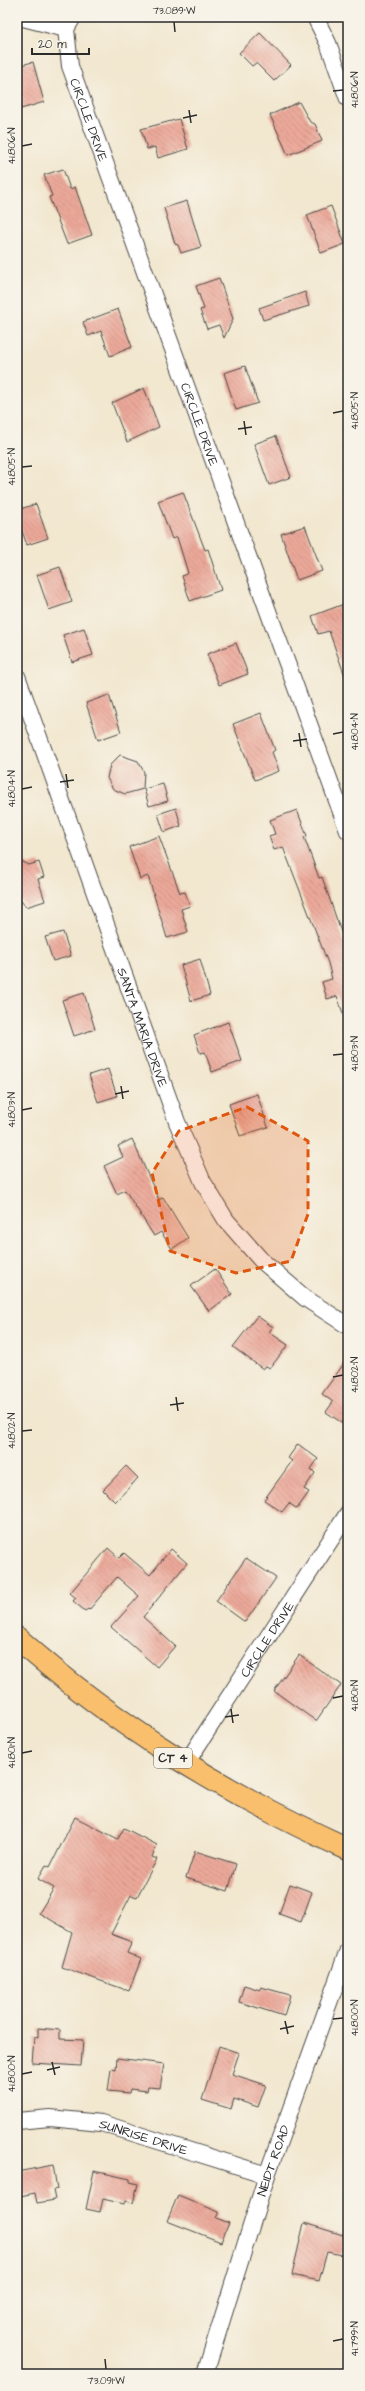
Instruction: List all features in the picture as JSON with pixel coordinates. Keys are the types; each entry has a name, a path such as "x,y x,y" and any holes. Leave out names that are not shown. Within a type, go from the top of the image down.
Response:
{"main road":[{"name":"CT 4","path":"17,1638 48,1666 137,1733 185,1765 264,1809 348,1848"}],"street":[{"path":"19,17 69,23"},
{"path":"315,17 328,43 348,99"},
{"name":"CIRCLE DRIVE","path":"69,23 70,66 348,831"},
{"name":"SANTA MARIA DRIVE","path":"17,676 177,1122 203,1182 226,1220 261,1260 305,1298 348,1326"},
{"name":"CIRCLE DRIVE","path":"185,1765 348,1513"},
{"name":"NEIDT ROAD","path":"205,2374 267,2175 348,1950"},
{"name":"SUNRISE DRIVE","path":"17,2121 50,2118 101,2123 267,2175"}],"highlighted area":[{"path":"247,1107 308,1141 308,1214 291,1261 236,1273 170,1251 152,1173 179,1131"}],"building":[{"path":"260,33 291,65 274,81 256,63 252,66 239,53"},
{"path":"33,62 44,102 21,109 17,94 17,66"},
{"path":"299,102 310,122 315,124 322,141 288,155 270,115"},
{"path":"179,119 188,149 158,158 155,147 147,149 141,129"},
{"path":"63,169 70,189 75,187 92,235 67,244 49,197 52,196 44,175"},
{"path":"187,201 201,247 181,253 178,245 175,244 164,208"},
{"path":"331,206 345,244 321,253 307,215"},
{"path":"219,278 233,319 224,338 219,325 207,329 200,310 204,309 196,286"},
{"path":"305,292 309,306 263,320 259,308"},
{"path":"118,309 132,347 110,356 101,331 88,336 83,322"},
{"path":"245,366 258,403 236,410 224,373"},
{"path":"144,388 159,427 127,442 112,403"},
{"path":"276,436 291,477 269,485 254,444"},
{"path":"183,492 205,550 208,549 221,590 190,601 182,576 188,573 177,537 172,539 158,501"},
{"path":"36,504 48,538 27,545 17,517 17,510"},
{"path":"305,526 322,571 297,580 281,534"},
{"path":"60,567 72,602 49,610 37,575"},
{"path":"344,604 348,615 348,679 346,679 329,631 318,634 312,616"},
{"path":"84,628 93,655 72,662 63,635"},
{"path":"236,643 248,674 219,685 207,654"},
{"path":"109,695 121,732 98,740 86,703"},
{"path":"261,713 275,750 272,752 279,771 255,780 233,724"},
{"path":"120,755 138,761 144,772 143,789 125,794 113,789 107,778 110,765"},
{"path":"163,784 168,801 149,806 144,789"},
{"path":"176,808 181,826 164,832 158,814"},
{"path":"297,810 307,836 304,837 319,878 322,877 348,952 348,1019 345,1019 337,996 327,999 322,982 332,979 328,963 283,847 274,850 269,836 275,834 270,820"},
{"path":"159,836 180,893 185,892 190,906 181,909 188,932 167,938 148,876 140,879 129,847"},
{"path":"17,859 29,865 39,862 44,877 38,879 45,901 26,907 17,896"},
{"path":"63,932 71,956 53,961 45,937"},
{"path":"200,959 210,995 191,1001 181,965"},
{"path":"84,993 95,1029 74,1036 62,1000"},
{"path":"228,1022 242,1061 212,1072 205,1052 200,1053 194,1035"},
{"path":"108,1069 117,1096 98,1102 89,1075"},
{"path":"257,1094 268,1127 240,1136 229,1104"},
{"path":"132,1139 159,1200 163,1197 188,1238 172,1249 161,1232 154,1236 125,1190 117,1194 104,1166 123,1157 118,1146"},
{"path":"215,1269 232,1294 209,1311 191,1286"},
{"path":"257,1316 273,1327 269,1332 288,1345 270,1368 266,1366 263,1369 233,1347"},
{"path":"348,1358 348,1427 326,1412 333,1402 322,1394"},
{"path":"298,1444 318,1459 311,1469 315,1473 304,1489 309,1492 297,1509 289,1503 282,1512 264,1500 292,1461 288,1458"},
{"path":"126,1466 138,1478 115,1502 103,1490"},
{"path":"108,1548 119,1558 124,1553 150,1575 171,1549 187,1563 143,1617 175,1646 157,1667 111,1627 139,1596 117,1577 89,1610 88,1609 85,1611 73,1601 76,1598 70,1593"},
{"path":"246,1558 276,1578 245,1622 216,1601"},
{"path":"299,1655 341,1685 316,1721 274,1691"},
{"path":"75,1817 118,1839 124,1828 157,1845 152,1857 157,1859 137,1897 131,1895 111,1934 132,1942 127,1953 141,1959 129,1991 62,1967 72,1932 39,1913 54,1888 38,1879 46,1865 50,1867"},
{"path":"195,1851 236,1864 228,1891 186,1878"},
{"path":"290,1884 312,1892 301,1922 279,1914"},
{"path":"244,1985 260,1990 261,1987 290,1995 284,2016 239,2002"},
{"path":"38,2028 60,2030 60,2039 83,2040 81,2066 32,2063 34,2037 38,2038"},
{"path":"219,2046 239,2053 232,2074 266,2085 258,2107 234,2099 231,2109 202,2100"},
{"path":"117,2058 164,2064 160,2088 148,2087 147,2091 130,2089 129,2093 108,2091 111,2069 116,2070"},
{"path":"53,2165 57,2189 53,2190 55,2200 37,2203 35,2193 20,2196 17,2172"},
{"path":"94,2171 130,2179 130,2182 138,2184 133,2203 126,2201 124,2204 103,2199 100,2212 86,2209"},
{"path":"178,2195 219,2212 216,2218 229,2223 221,2242 167,2221"},
{"path":"304,2223 346,2236 342,2255 327,2252 319,2281 292,2275"}]}
